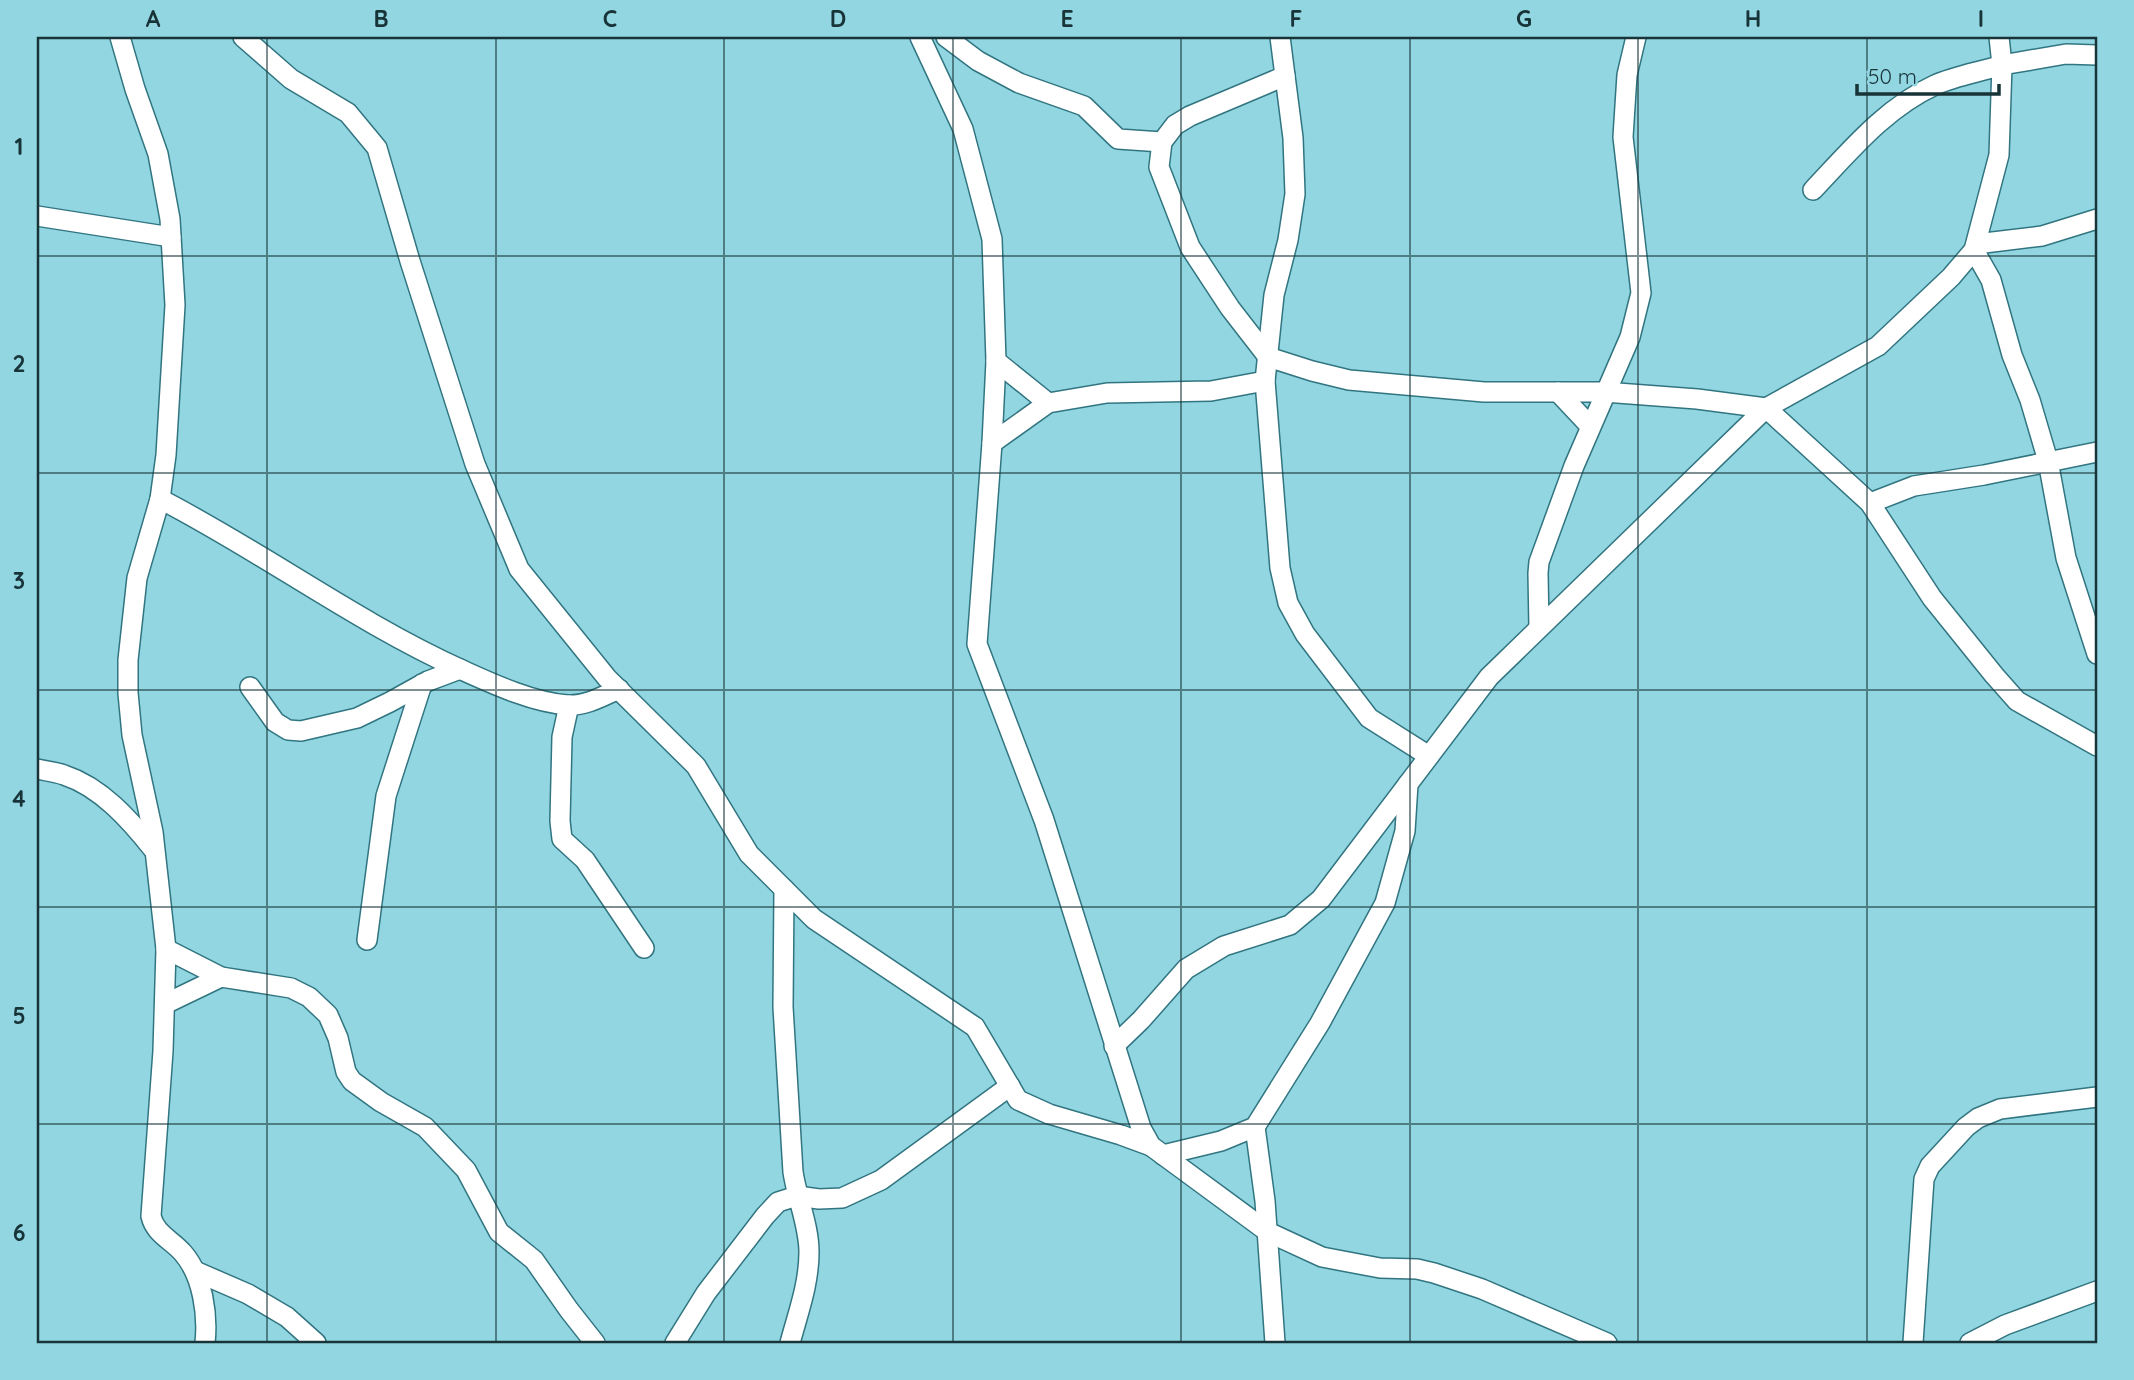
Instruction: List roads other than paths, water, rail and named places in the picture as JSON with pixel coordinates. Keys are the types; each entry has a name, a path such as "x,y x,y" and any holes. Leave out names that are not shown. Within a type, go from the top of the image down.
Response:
{"street":[{"path":"120,37 158,154 170,219 175,305 166,455 160,499 137,578 128,660 132,735 155,852 166,949 151,1216 153,1226 184,1254 195,1271 206,1327 205,1343"},
{"path":"243,37 291,79 348,113 377,148 475,464 519,569 607,678 696,766 749,854 814,919 975,1027 1018,1100 1049,1114 1121,1135 1157,1151 1268,1232 1322,1257 1380,1269 1417,1269 1434,1273 1482,1289 1606,1343"},
{"path":"920,37 962,129 992,239 996,361 977,644 1044,820 1142,1128 1157,1151"},
{"path":"946,37 978,61 1019,83 1084,106 1118,139 1161,142"},
{"path":"1280,37 1293,138 1295,194 1288,240 1274,295 1265,381 1280,568 1288,603 1305,634 1368,718 1429,756"},
{"path":"1539,628 1539,562 1590,426 1630,337 1641,293 1623,137 1627,75 1636,37"},
{"path":"1114,1046 1142,1020 1186,969 1224,946 1290,925 1321,899 1489,677 1766,408 1878,346 1951,277 1975,247 1999,155 2002,65 1999,37"},
{"path":"1813,190 1873,127 1905,101 1937,84 2002,65 2066,54 2097,55"},
{"path":"1285,76 1190,116 1175,125 1161,142 1159,167 1190,247 1230,309 1268,357 1349,380 1484,392 1604,392 1697,399 1766,408 1870,503 1932,598 2017,701 2097,746"},
{"path":"37,216 171,237"},
{"path":"1975,247 2042,236 2097,219"},
{"path":"1975,247 1991,280 2012,355 2030,400 2048,461 2066,558 2097,654"},
{"path":"996,361 1048,403"},
{"path":"992,443 1048,403 1107,393 1211,390 1265,381"},
{"path":"1558,392 1590,426"},
{"path":"1870,503 1914,486 2097,452"},
{"path":"160,499 211,525 354,614 426,654 498,687 569,705 583,704 619,689"},
{"path":"367,940 386,796 425,682 426,654"},
{"path":"250,687 275,722 288,730 301,731 357,718 425,682 460,669"},
{"path":"569,705 562,737 562,839 585,860 644,948"},
{"path":"37,769 65,775 93,789 130,820 155,852"},
{"path":"1157,1151 1221,1141 1255,1127 1320,1023 1385,903 1405,831 1408,784"},
{"path":"784,889 783,1007 793,1172 809,1251 806,1286 790,1343"},
{"path":"166,949 221,977 292,988 309,997 328,1015 338,1038 346,1072 352,1081 381,1102 425,1127 466,1170 499,1232 534,1260 596,1343"},
{"path":"164,1004 221,977"},
{"path":"675,1343 706,1293 778,1202 797,1196 842,1198 881,1181 1010,1086"},
{"path":"1913,1343 1924,1179 1930,1166 1966,1127 1978,1118 2000,1109 2097,1097"},
{"path":"1255,1127 1268,1232 1275,1343"},
{"path":"195,1271 248,1294 287,1317 316,1343"},
{"path":"1970,1343 2005,1325 2097,1291"}]}
